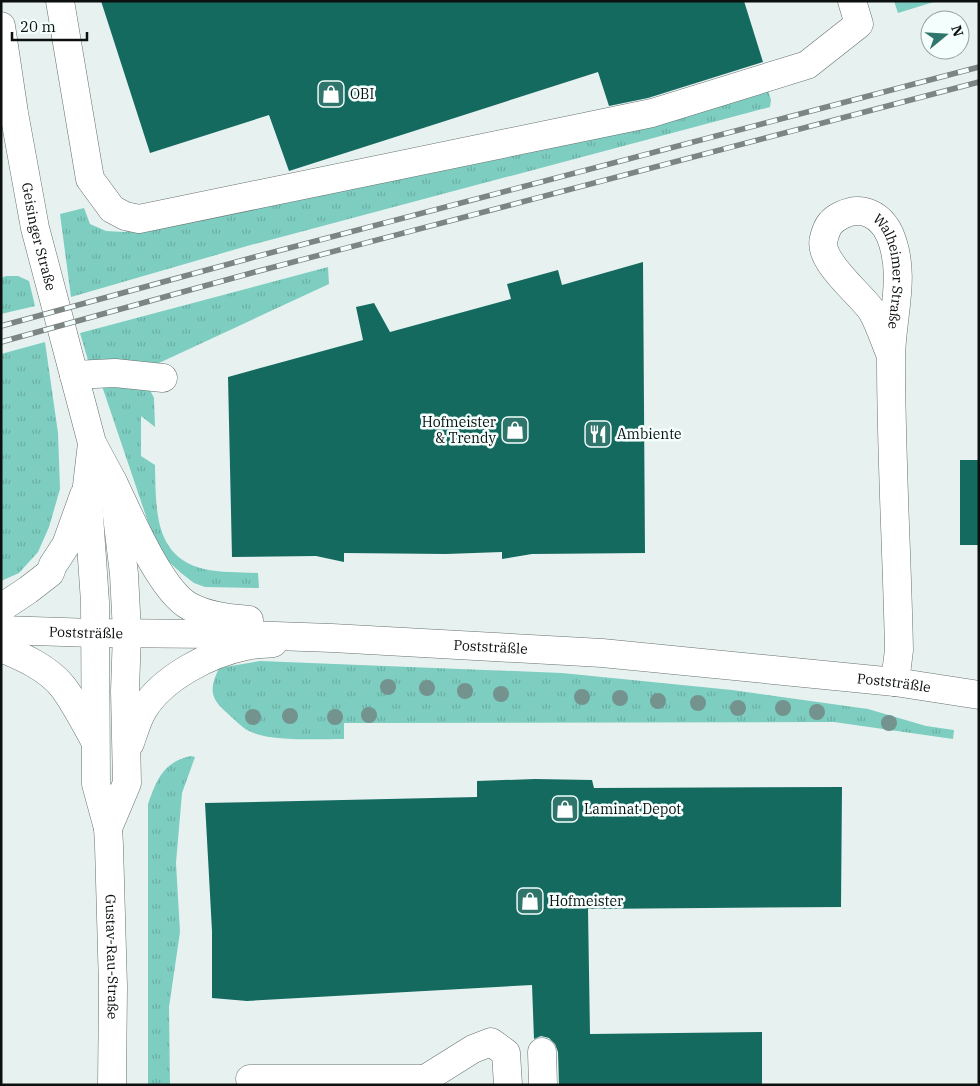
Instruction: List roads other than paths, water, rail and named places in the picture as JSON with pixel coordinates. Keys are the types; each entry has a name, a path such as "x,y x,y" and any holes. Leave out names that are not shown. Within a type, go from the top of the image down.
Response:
{"street":[{"path":"60,1 90,179 112,209 125,216 139,218 652,113 807,65 859,24 852,1"},
{"name":"Geisinger Straße","path":"1,26 14,113 35,228 92,443 100,484 124,574 127,632"},
{"name":"Walheimer Straße","path":"891,356 872,312 854,289 840,277 825,253 823,241 827,228 834,219 846,213 857,211 869,212 883,222 890,236 898,262 899,289 891,356 900,650 895,682"},
{"path":"74,375 115,373 163,378"},
{"path":"1,608 50,573 100,484 142,541 168,587 189,606 218,617 294,624 332,630 373,640"},
{"name":"Geisinger Straße","path":"94,633 100,484"},
{"name":"Poststräßle","path":"1,630 332,638 602,653 895,682 979,695"},
{"name":"Gustav-Rau-Straße","path":"108,828 126,783 125,691 127,632"},
{"name":"Gustav-Rau-Straße","path":"94,633 96,784 108,828 113,987 112,1085"},
{"path":"126,751 143,710 156,694 178,675 210,657 246,646 332,638"},
{"path":"1,648 25,658 63,687 96,743"},
{"path":"250,1079 425,1082 473,1049 491,1042 506,1053 508,1085"},
{"path":"542,1052 542,1085"}],"railway":[{"path":"1,326 251,258 979,67"},
{"path":"1,342 255,272 979,82"}],"place":[{"name":"OBI","path":"331,94"},
{"name":"Hofmeister & Trendy","path":"515,430"},
{"name":"Ambiente","path":"598,434"},
{"name":"Laminat Depot","path":"565,809"},
{"name":"Hofmeister","path":"530,901"}]}
